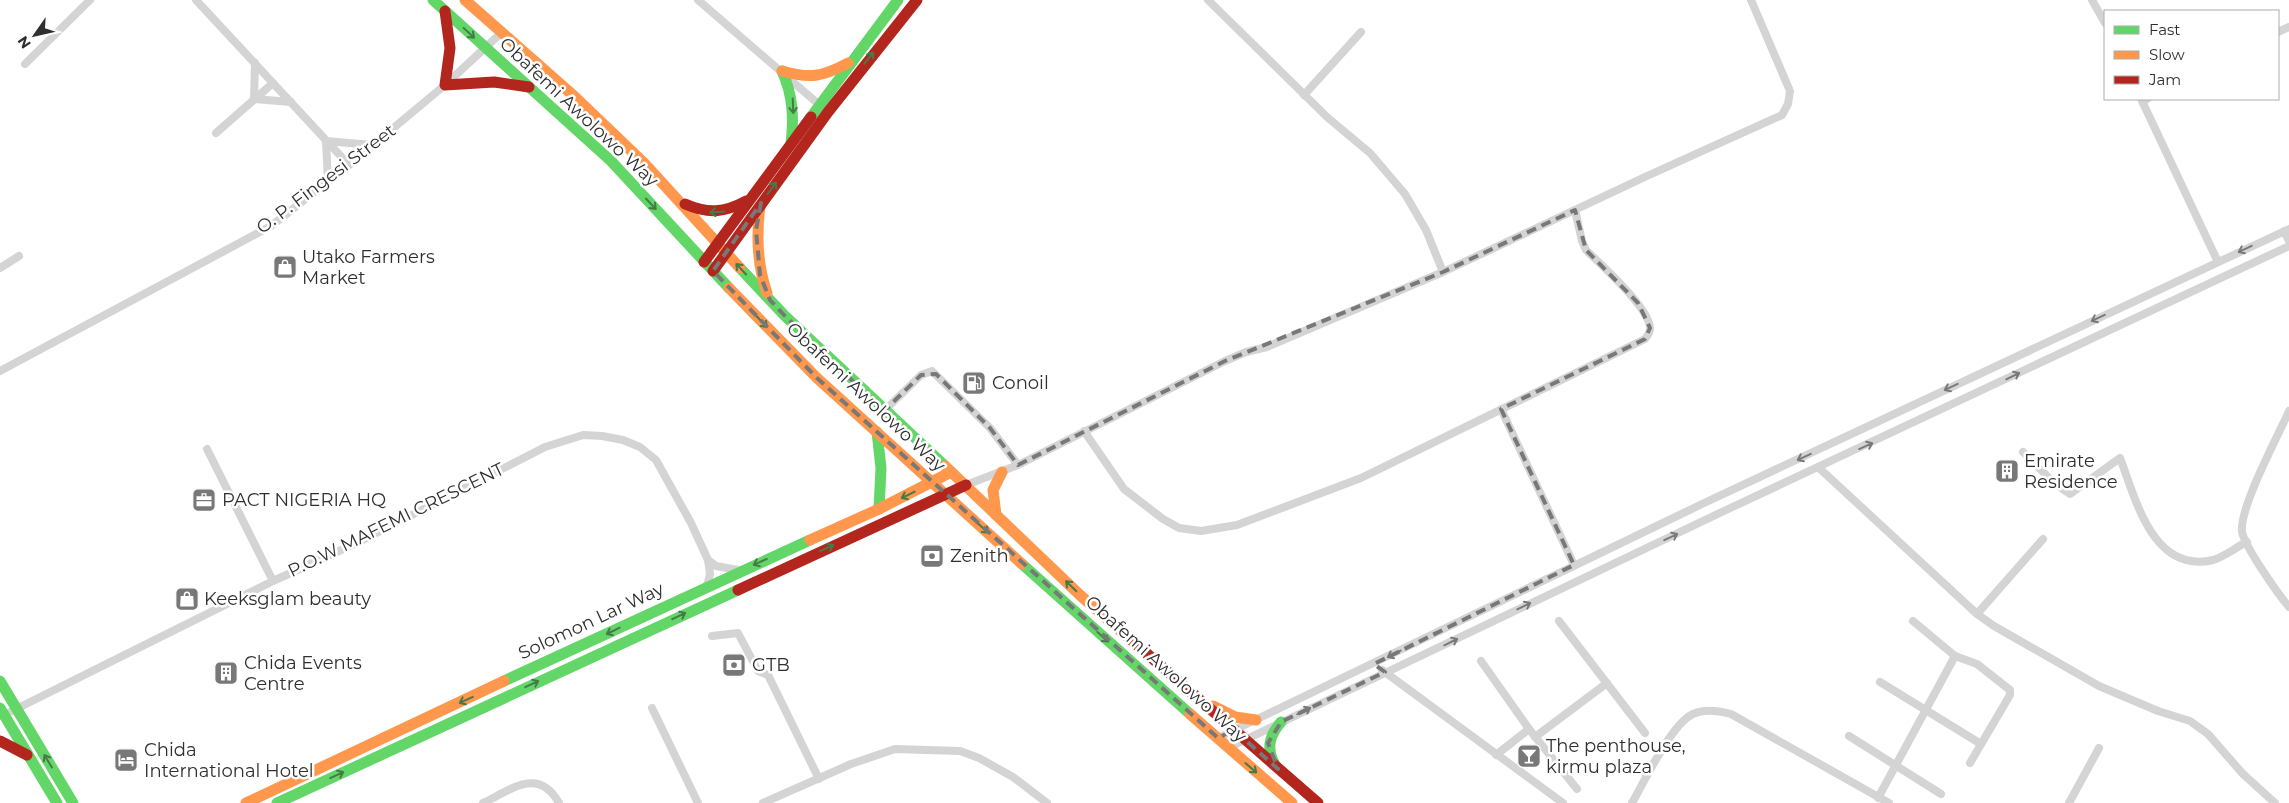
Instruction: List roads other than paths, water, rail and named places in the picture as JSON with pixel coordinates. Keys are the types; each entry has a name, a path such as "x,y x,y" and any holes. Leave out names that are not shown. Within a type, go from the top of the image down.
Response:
{"main road":[{"name":"Obafemi Awolowo Way","path":"433,0 611,161 787,349 1129,661 1292,803"},
{"name":"Obafemi Awolowo Way","path":"465,0 589,110 644,163 770,300 884,411 966,485 1081,596 1318,803"},
{"path":"704,262 756,200 824,108 852,60 898,0"},
{"path":"713,271 726,253 791,144 917,0"},
{"path":"445,11 451,38 451,59 445,85 494,82 530,88"},
{"path":"782,71 807,78 823,76 852,60"},
{"path":"782,71 790,87 793,101 791,144"},
{"path":"680,202 700,211 715,213 730,210 756,200"},
{"path":"756,200 758,260 760,274 770,300"},
{"path":"877,432 881,468 879,509"},
{"name":"Solomon Lar Way","path":"246,803 740,570 879,509 933,483 951,472"},
{"path":"996,514 993,490 1002,472"},
{"name":"Solomon Lar Way","path":"277,803 966,485"},
{"path":"0,681 73,803"},
{"path":"1191,693 1235,716 1256,720"},
{"path":"1,713 57,803"},
{"path":"1278,769 1270,757 1268,743 1272,733 1281,722"},
{"path":"0,741 29,756"}],"street":[{"path":"25,64 90,0"},
{"path":"196,0 349,165"},
{"path":"698,0 824,108"},
{"path":"966,485 1018,465 1225,361 1246,352 1267,347 1443,272 1782,116 1788,104 1790,90 1751,0"},
{"path":"2092,0 2104,21"},
{"path":"1214,1 1327,117 1370,153 1405,194 1426,230 1443,272"},
{"path":"1304,94 1361,32"},
{"name":"O. P. Fingesi Street","path":"0,371 271,226 349,165 445,85 486,49 501,33"},
{"path":"254,99 255,63"},
{"path":"216,132 273,82"},
{"path":"254,99 291,102"},
{"path":"2143,100 2218,262"},
{"path":"326,141 372,146"},
{"path":"326,141 328,182"},
{"path":"1084,431 1124,489 1143,505 1179,528 1201,531 1237,525 1361,478 1645,339 1649,334 1649,323 1638,302 1586,250 1575,210"},
{"path":"1218,738 1374,664 1574,565 2286,230 2289,240"},
{"path":"1228,748 1818,467 1877,441 2289,246"},
{"path":"0,268 19,256"},
{"path":"884,411 921,375 932,372 990,428 1018,465"},
{"path":"1501,408 1574,565"},
{"path":"2289,411 2246,505 2242,533 2289,607"},
{"name":"P.O.W MAFEMI CRESCENT","path":"1,713 16,709 273,581 361,541 545,447 583,436 602,436 623,440 640,447 656,460 691,523 708,560 710,574 707,586"},
{"path":"207,449 273,581"},
{"path":"2023,452 2055,484 2070,494 2120,458 2150,532 2167,552 2188,562 2214,560 2247,542"},
{"path":"1818,467 1977,614 2010,636 2099,686 2164,714 2190,721 2208,734 2243,774 2275,803"},
{"path":"1977,614 2044,539"},
{"path":"708,560 716,566 740,570"},
{"path":"1913,620 1955,656 1977,664 2010,690 2010,696 1970,763"},
{"path":"1559,621 1645,733"},
{"path":"712,636 738,633 758,670 768,675 819,778"},
{"path":"1878,798 1955,656"},
{"path":"1481,662 1528,729 1577,789"},
{"path":"1374,664 1563,803"},
{"path":"1880,682 1981,744"},
{"path":"1535,737 1607,683"},
{"path":"652,708 698,803"},
{"path":"1632,803 1678,725 1694,714 1716,710 1731,714 1888,803"},
{"path":"1496,755 1528,729"},
{"path":"1849,736 1941,794"},
{"path":"2069,803 2099,748"},
{"path":"763,803 819,778 895,749 960,751 979,758 1013,777 1046,803"},
{"path":"483,803 527,782 542,785 554,794 559,803"}],"place":[{"name":"Utako Farmers Market","path":"285,267"},
{"name":"Conoil","path":"974,383"},
{"name":"Emirate Residence","path":"2007,471"},
{"name":"PACT NIGERIA HQ","path":"204,500"},
{"name":"Zenith","path":"932,556"},
{"name":"Keeksglam beauty","path":"187,599"},
{"name":"GTB","path":"734,665"},
{"name":"Chida Events Centre","path":"226,673"},
{"name":"The penthouse, kirmu plaza","path":"1529,756"},
{"name":"Chida International Hotel","path":"126,760"}]}
